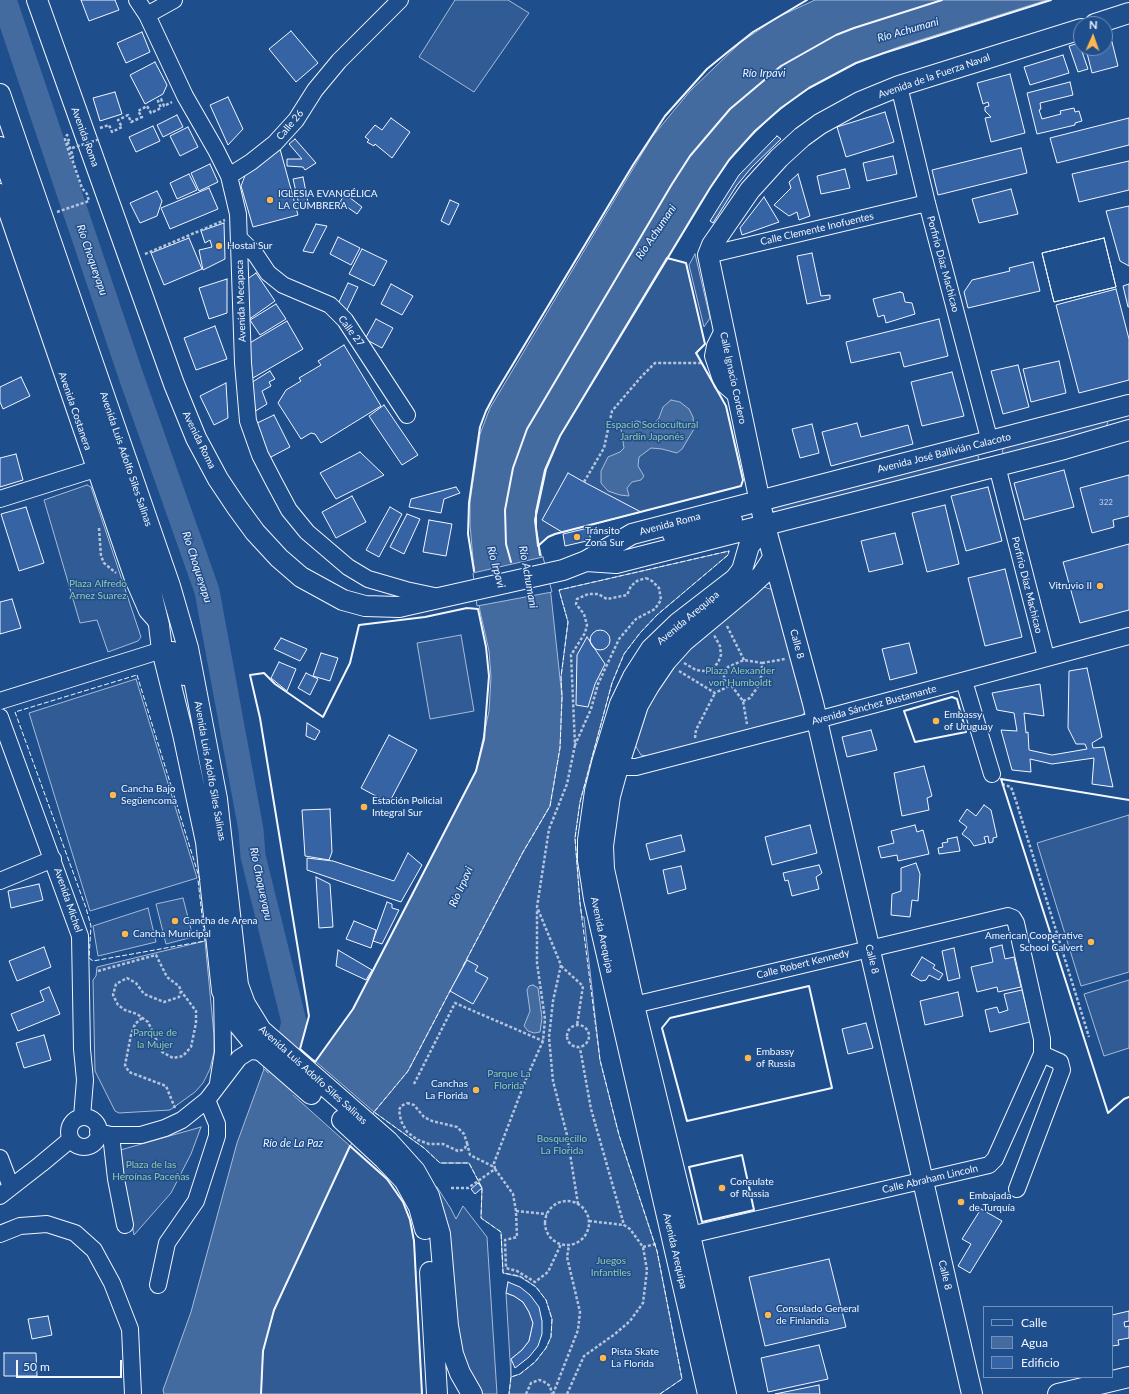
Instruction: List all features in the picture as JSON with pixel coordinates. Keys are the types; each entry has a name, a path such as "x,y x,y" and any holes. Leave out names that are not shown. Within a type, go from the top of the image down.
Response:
{"main road":[{"name":"Avenida Roma","path":"37,0 174,384 196,438 218,479 255,532 279,558 301,577 343,600 365,606 399,607 563,570 586,561 632,534 759,501"},
{"path":"1113,18 1129,13"},
{"name":"Avenida de la Fuerza Naval","path":"708,255 712,245 750,190 802,137 839,112 899,86 1073,31"},
{"name":"Avenida Luis Adolfo Siles Salinas","path":"0,94 170,586 188,648 217,799 238,985 260,1042"},
{"name":"Avenida Luis Adolfo Siles Salinas","path":"0,148 147,575 159,625 162,650 183,734 206,842 222,991 238,1024 362,1128 406,1159 415,1171 429,1196 440,1234 448,1326 453,1354 460,1373 472,1394"},
{"name":"Calle Ignacio Cordero","path":"708,255 765,526"},
{"name":"Avenida José Ballivián Calacoto","path":"759,501 1129,405"},
{"path":"765,526 838,505 1064,449 1129,430"},
{"path":"990,442 997,466"},
{"name":"Avenida Roma","path":"586,561 616,563 765,526"},
{"name":"Calle 8","path":"765,526 817,720 972,1394"},
{"name":"Avenida Arequipa","path":"726,1394 682,1238 626,1007 604,869 605,824 610,765 620,704 633,677 651,649 678,623 735,579 742,570 749,546 765,526"},
{"name":"Avenida Arequipa","path":"610,765 638,705 666,661 684,641 732,602 762,575 773,558"},
{"name":"Avenida Luis Adolfo Siles Salinas","path":"362,1128 404,1180 419,1207 423,1221 429,1249 437,1394"},
{"name":"Avenida Arequipa","path":"682,1238 708,1394"},
{"path":"1058,1394 1129,1377"}],"street":[{"name":"Avenida Mecapaca","path":"137,0 147,15 185,96 229,176 238,214 244,391 248,421 260,455 289,510 307,532 348,567 368,579 406,590 443,597"},
{"path":"147,15 174,0"},
{"name":"Calle 26","path":"229,176 251,162 275,143 296,120 316,90 339,61 400,0"},
{"name":"Porfirio Díaz Machicao","path":"899,86 927,203 990,442"},
{"name":"Avenida Costanera","path":"0,192 133,579 147,612 159,625"},
{"name":"Calle Clemente Inofuentes","path":"708,255 927,203"},
{"name":"Calle 27","path":"239,238 256,255 268,273 284,285 330,305 345,320 407,415"},
{"path":"723,330 715,346 713,356 722,383 738,397"},
{"name":"Porfirio Díaz Machicao","path":"997,466 1046,657"},
{"path":"0,499 95,469"},
{"path":"365,606 371,602 374,595 373,587 368,579"},
{"name":"Avenida Sánchez Bustamante","path":"610,765 636,767 1129,636"},
{"path":"0,701 162,650 173,650 179,655 211,800 219,820"},
{"path":"964,681 992,774"},
{"name":"Avenida Michel","path":"0,717 80,936 82,1049 85,1080 82,1117"},
{"path":"0,881 53,859"},
{"name":"Calle Robert Kennedy","path":"626,1007 1008,916 1013,918 1016,923"},
{"name":"Calle Abraham Lincoln","path":"682,1238 989,1165 995,1159 1042,1054 1042,1039 1016,923"},
{"path":"217,1086 223,1052 222,991"},
{"path":"125,1225 116,1179 104,1134 96,1123 82,1117 71,1125 69,1129 71,1139 78,1145 87,1146 104,1134 141,1135 165,1128 182,1120 207,1100 239,1058 260,1042"},
{"path":"1017,1189 1062,1070 1060,1062 1042,1054"},
{"path":"158,1285 167,1243 196,1201 218,1136 217,1124 207,1100"},
{"path":"0,1158 5,1192 42,1164 71,1139"},
{"path":"0,1234 20,1226 47,1224 75,1232 94,1250 112,1283 130,1329 134,1394"}],"path":[{"path":"104,126 109,125 112,132 122,127 118,120 128,115 131,122 142,117 138,110 147,106 150,113 161,108 158,101 161,99 164,106 185,96"},
{"path":"54,213 89,201 87,194 82,188 65,139 67,135 72,138"},
{"path":"72,148 100,138"},
{"path":"130,260 238,214"},
{"path":"584,482 604,448 612,412 641,377 655,363 703,363 713,356"},
{"path":"99,524 101,556 104,563 114,573 122,572"},
{"path":"451,1188 468,1188 495,1168 526,1079 543,1041 545,1019 537,963 537,907 549,829 567,784 575,745 591,709 598,684 619,639 636,619 655,609 661,600 659,588 652,581 646,578 637,581 627,595 607,599 598,594 588,594 577,599 576,604 584,614 587,625 585,633 571,655 575,745"},
{"path":"725,624 744,660"},
{"path":"681,661 696,670 704,671 711,669 718,663 721,655 720,646 713,633"},
{"path":"747,726 743,701 731,685 724,680 724,673 728,667 744,660 762,662 789,658"},
{"path":"743,701 750,698 759,685 762,673 762,662"},
{"path":"675,668 715,693"},
{"path":"696,730 715,693 731,685"},
{"path":"992,774 1002,784 1011,787 1089,1037"},
{"path":"537,907 561,965 583,986 577,1025"},
{"path":"98,971 156,955 167,977 179,986 196,1011 196,1023 191,1047 183,1056 173,1058 162,1052 148,1022 118,1005 113,995 116,984 127,978 136,983 144,994 164,1002 179,997 181,991"},
{"path":"561,965 553,1002 549,1037 553,1081 567,1135 578,1204 587,1214 589,1221 586,1234 581,1239 568,1245 561,1244 549,1235 546,1228 547,1214 557,1203 564,1201 578,1204"},
{"path":"414,1084 455,1002 543,1041"},
{"path":"142,1018 135,1024 131,1035 125,1065 129,1072 166,1086 176,1111"},
{"path":"577,1025 568,1030 566,1038 570,1044 580,1048"},
{"path":"577,1025 587,1030 590,1037 587,1044 580,1048"},
{"path":"580,1048 591,1109 624,1225"},
{"path":"467,1143 462,1150 458,1151 443,1144 429,1144 418,1140 407,1132 401,1120 399,1110 407,1103 414,1105 428,1119 457,1127 464,1134 467,1143 470,1155 495,1168 513,1194 516,1210 517,1237 505,1240 506,1268 517,1271 535,1282 548,1272 561,1244"},
{"path":"516,1210 547,1214"},
{"path":"567,1394 584,1356 615,1334 630,1321 643,1303 647,1270 643,1247 630,1229 624,1225 589,1221"},
{"path":"553,1394 578,1330 580,1312 567,1257 568,1245"},
{"path":"526,1394 531,1383 539,1380 550,1386 553,1394"}],"shaded area":[{"path":"455,0 508,0 529,13 474,92 419,57"},
{"path":"695,254 710,318 704,327 689,265"},
{"name":"Espacio Sociocultural Jardín Japonés","path":"667,258 686,263 705,344 697,353 726,406 743,480 741,486 555,534 548,537 539,546 535,520 546,469 560,436"},
{"path":"1106,421 1108,423 1105,428 1006,455 1002,452 1004,447"},
{"path":"975,454 979,457 977,462 776,513 771,510 772,508"},
{"name":"Plaza Alfredo Arnez Suarez","path":"87,485 91,487 141,637 138,641 108,652 97,620 80,623 44,500"},
{"name":"Parque La Florida","path":"729,551 728,555 657,615 640,633 624,654 612,683 580,802 575,838 580,903 582,917 584,917 600,1060 619,1135 657,1251 682,1379 660,1394 509,1394 511,1377 520,1374 535,1362 546,1348 551,1337 552,1319 546,1300 536,1287 520,1277 503,1273 501,1232 481,1218 482,1188 469,1163 440,1163 424,1148 374,1112 408,1071 523,852 550,806 562,697 561,677 568,622 559,590"},
{"name":"Plaza Alexander von Humboldt","path":"764,587 773,590 806,710 804,713 800,717 648,756 641,755 635,745 646,707 671,665 759,589"},
{"path":"461,635 474,711 430,719 417,643"},
{"name":"Cancha Bajo Següencoma","path":"136,679 197,878 90,911 29,713"},
{"path":"1129,815 1129,972 1081,986 1037,843"},
{"name":"Cancha de Arena","path":"183,898 193,937 166,944 156,904"},
{"name":"Cancha Municipal","path":"148,908 156,942 98,956 93,926"},
{"name":"Parque de la Mujer","path":"205,941 214,1035 214,1052 210,1069 203,1083 195,1092 170,1110 119,1113 115,1111 95,1071 93,980 96,976 97,967"},
{"path":"1129,980 1129,1048 1104,1056 1084,994"},
{"name":"Plaza de las Heroínas Paceñas","path":"201,1127 191,1154 171,1193 134,1235 117,1151"},
{"path":"350,1146 387,1179 403,1202 410,1220 414,1241 422,1394 261,1394 263,1351 274,1310"},
{"path":"433,1186 437,1187 456,1219 463,1206 487,1237 497,1394 481,1394 464,1362"},
{"path":"506,1293 523,1302 533,1323 529,1341 522,1350 511,1359 511,1377"}],"water":[{"path":"815,0 1047,0 901,46 847,67 801,93 771,117 735,152 700,203 560,436 546,469 540,492 535,520 537,537 551,595 562,697 560,748 550,806 523,852 408,1071 374,1112 350,1146 274,1310 263,1351 261,1394 164,1394 163,1390 191,1312 237,1143 264,1069 287,1089 315,1062 353,1009 476,771 489,711 491,677 489,651 480,611 473,559 470,525 470,502 480,434 490,408 652,137 690,91 741,42 778,17"},
{"path":"671,400 680,402 689,409 693,417 694,429 682,449 677,453 651,448 639,457 638,466 644,476 641,480 632,482 627,488 629,496 608,491 601,483 601,471 608,457 620,452 624,448 621,429 627,423 637,421 651,426 659,418 663,407"},
{"path":"533,985 538,988 542,1018 540,1032 534,1033 528,1031 524,1026 530,1011 527,990 529,986"}],"pier":[{"path":"543,557 552,592 477,606 473,573"},
{"path":"314,1060 374,1112 350,1146 263,1068 265,1067 287,1087"}],"building":[{"path":"81,0 115,0 119,10 89,21"},
{"path":"291,31 318,63 296,82 269,49"},
{"path":"142,32 150,52 126,63 117,43"},
{"path":"1073,45 1073,56 1084,56 1088,69 1078,72 1069,46"},
{"path":"1113,46 1118,66 1092,73 1088,56 1113,56"},
{"path":"1063,55 1069,73 1030,85 1024,67"},
{"path":"155,62 167,85 163,94 145,104 130,75"},
{"path":"1010,74 1025,133 991,142 985,118 991,117 985,111 985,107 989,106 988,102 983,104 977,83"},
{"path":"1070,82 1073,95 1040,103 1041,109 1039,110 1042,119 1061,114 1060,111 1074,108 1075,112 1079,111 1082,121 1075,123 1075,125 1037,134 1027,93"},
{"path":"115,92 122,114 100,121 93,98"},
{"path":"228,97 243,129 228,145 210,105"},
{"path":"885,112 894,142 846,157 837,127"},
{"path":"177,115 183,127 163,137 157,125"},
{"path":"391,118 410,132 392,158 375,144 374,146 367,142 369,140 365,137 375,125 382,130"},
{"path":"1129,118 1129,145 1057,163 1050,138"},
{"path":"153,126 160,141 136,152 129,137"},
{"path":"188,127 198,147 180,156 170,136"},
{"path":"777,136 781,139 752,167 737,185 713,223 710,221 739,175"},
{"path":"295,139 316,163 305,170 303,167 287,166 287,159 302,159 289,144"},
{"path":"1021,148 1027,173 938,195 932,170"},
{"name":"IGLESIA EVANGÉLICA LA CUMBRERA","path":"280,149 298,215 253,227 241,186 246,173"},
{"path":"893,156 897,174 867,181 863,163"},
{"path":"1129,161 1129,190 1079,202 1072,174"},
{"path":"210,164 218,182 199,191 191,173"},
{"path":"845,169 850,188 821,194 817,176"},
{"path":"189,174 197,190 177,199 170,183"},
{"path":"798,174 810,216 799,220 797,212 789,216 774,205 791,188 789,182"},
{"path":"303,177 309,207 300,209 293,179"},
{"path":"209,188 218,209 170,229 161,208"},
{"path":"1011,189 1018,214 979,223 972,199"},
{"path":"157,191 162,201 157,216 140,223 130,203"},
{"path":"345,194 362,207 357,214 340,202"},
{"path":"764,197 779,222 742,235 740,228"},
{"path":"450,200 459,204 449,225 441,221"},
{"path":"1129,206 1129,266 1120,261 1106,211"},
{"name":"Hostal Sur","path":"224,223 225,259 203,270 199,250 212,247 210,240 205,243 201,231"},
{"path":"316,224 327,226 313,253 303,251"},
{"path":"338,237 360,248 351,265 330,254"},
{"path":"189,238 202,269 164,285 151,253"},
{"path":"1104,238 1116,287 1054,302 1042,253"},
{"path":"1104,238 1116,287 1054,302 1042,253"},
{"path":"362,249 387,261 374,286 349,274"},
{"path":"812,253 821,296 830,295 830,299 807,304 797,256"},
{"path":"1033,262 1040,291 968,308 964,292 972,280 1010,271 1009,268"},
{"path":"256,273 275,301 248,320 246,280"},
{"path":"227,279 227,313 209,319 199,288"},
{"path":"348,283 358,287 345,314 337,306"},
{"path":"391,284 413,296 402,315 381,304"},
{"path":"1129,284 1129,307 1128,307 1123,286"},
{"path":"1116,289 1129,339 1129,380 1079,393 1056,305"},
{"path":"900,292 903,293 905,302 912,303 915,314 886,323 884,315 878,317 873,299"},
{"path":"276,304 286,319 260,335 250,320"},
{"path":"376,319 393,328 382,348 365,339"},
{"path":"939,319 948,356 904,367 900,352 851,363 846,342"},
{"path":"287,321 303,349 246,382 248,344"},
{"path":"215,326 227,359 196,370 184,338"},
{"path":"344,345 381,406 321,443 315,434 311,433 301,439 278,403 286,390 301,381 299,378 321,365 318,361"},
{"path":"1059,361 1066,393 1031,402 1023,369"},
{"path":"1018,365 1029,407 1003,414 991,371"},
{"path":"270,371 275,379 269,382 271,386 262,391 267,404 249,415 246,386"},
{"path":"952,372 964,416 922,426 911,382"},
{"path":"21,377 30,396 3,409 0,402 0,387"},
{"path":"226,383 228,418 214,425 200,396"},
{"path":"384,405 418,455 402,465 369,416"},
{"path":"274,415 290,447 269,458 253,425"},
{"path":"857,423 861,437 908,425 913,444 831,466 822,432"},
{"path":"812,424 819,453 800,458 792,429"},
{"path":"360,452 384,475 336,499 320,473"},
{"path":"16,454 23,480 0,487 0,458"},
{"path":"1064,470 1074,507 1024,520 1014,483"},
{"path":"568,473 641,512 562,532 542,520"},
{"path":"1129,475 1129,516 1113,520 1114,527 1092,533 1080,488"},
{"path":"456,487 460,493 444,499 441,513 409,507 411,499"},
{"path":"988,487 1002,541 966,551 951,496"},
{"path":"352,496 366,522 336,538 322,512"},
{"path":"945,505 959,564 927,572 912,513"},
{"path":"26,507 44,563 19,571 1,514"},
{"path":"390,507 402,514 379,557 366,550"},
{"path":"407,514 420,519 404,554 390,547"},
{"path":"429,520 452,524 446,556 423,552"},
{"name":"Tránsito Zona Sur","path":"588,528 591,540 565,546 563,534"},
{"path":"895,533 903,564 869,572 861,541"},
{"name":"Vitruvio II","path":"1129,544 1129,610 1080,623 1063,562"},
{"path":"1005,569 1022,637 985,646 968,578"},
{"path":"12,599 21,628 0,634 0,602"},
{"path":"600,630 607,633 610,640 607,647 600,650 593,647 590,640 593,633"},
{"path":"587,637 605,664 595,684 588,707 576,705 577,655"},
{"path":"281,638 307,649 300,661 274,649"},
{"path":"909,643 917,673 890,680 882,649"},
{"path":"321,653 338,658 330,681 313,676"},
{"path":"279,662 296,669 287,691 271,678"},
{"path":"1087,668 1102,737 1092,743 1093,748 1104,747 1113,787 1092,784 1094,758 1052,764 1030,759 1031,772 1012,770 1001,730 1017,731 1014,713 997,710 992,693 1040,684 1044,716 1024,713 1026,733 1028,732 1029,750 1052,755 1087,749 1085,744 1076,744 1068,728 1069,671"},
{"path":"306,673 318,679 310,695 298,688"},
{"path":"307,723 320,731 315,740 306,736"},
{"path":"871,730 877,750 847,757 842,737"},
{"path":"389,735 417,750 389,803 361,788"},
{"path":"924,766 932,796 927,798 929,810 902,816 894,773"},
{"path":"984,805 991,810 997,837 993,838 993,842 989,843 988,836 984,837 986,843 974,846 970,840 962,834 967,827 959,821 967,809 976,816"},
{"path":"330,809 332,852 329,860 305,856 302,810"},
{"path":"810,825 817,853 772,865 765,837"},
{"path":"915,825 917,832 923,830 929,854 898,861 897,855 881,858 878,847 894,843 891,831"},
{"path":"681,835 685,851 650,860 646,844"},
{"path":"957,837 960,851 939,854 938,848 943,847 942,843 948,842 947,839"},
{"path":"408,853 422,865 401,902 307,870 307,858 333,861 394,881"},
{"path":"916,863 920,874 918,901 912,900 910,917 891,915 892,894 901,891 901,868"},
{"path":"819,865 822,873 816,877 819,889 792,896 788,880 785,881 783,873"},
{"path":"681,866 686,889 668,894 663,870"},
{"path":"316,877 330,884 333,927 319,928"},
{"path":"39,884 43,900 11,908 8,891"},
{"path":"387,902 392,904 392,908 399,910 382,944 373,941"},
{"path":"354,921 376,930 371,948 346,939"},
{"path":"1002,945 1005,959 1014,957 1021,987 998,992 997,987 977,992 971,967 993,962 990,948"},
{"path":"44,947 51,967 17,981 9,961"},
{"path":"954,948 960,978 948,981 942,951"},
{"path":"338,950 372,970 366,980 336,966"},
{"path":"922,957 935,965 933,968 943,974 939,980 929,975 926,980 921,981 911,975"},
{"path":"467,960 478,966 475,971 488,978 473,1004 450,991"},
{"path":"49,987 60,1014 18,1031 11,1014 44,1001 40,991"},
{"path":"1022,990 1030,1022 990,1032 985,1010 997,1007 999,1013 1008,1010 1004,994"},
{"path":"958,992 963,1016 925,1025 920,1001"},
{"path":"866,1023 873,1048 848,1054 842,1029"},
{"path":"44,1035 51,1060 24,1068 16,1043"},
{"path":"478,1183 482,1188 475,1194 471,1189"},
{"path":"981,1209 1002,1221 970,1273 958,1266 971,1244 962,1239"},
{"path":"829,1259 846,1327 765,1346 749,1277"},
{"path":"508,1282 520,1287 530,1295 539,1307 542,1321 542,1334 538,1346 529,1357 515,1368 511,1359 522,1350 529,1341 533,1323 523,1302 506,1293"},
{"path":"1129,1311 1129,1321 1124,1322 1125,1327 1129,1326 1129,1338 1118,1340 1119,1345 1113,1346 1113,1315"},
{"path":"48,1316 52,1335 32,1339 28,1319"},
{"path":"819,1345 828,1379 768,1392 761,1358"},
{"path":"4,1353 36,1353 37,1376 4,1376"},
{"path":"819,1385 820,1394 775,1394"}],"waterway":[{"name":"Río Choqueyapu","path":"4,0 132,379 207,591 251,830 253,856 294,1022 278,1087 285,1115"}],"fence":[{"path":"463,966 523,852 550,806 560,748 562,697 561,677 568,622 559,590 729,551"},
{"path":"660,1394 682,1379 657,1251 619,1135 600,1060 580,903 575,838 580,802 612,683 624,654 640,633 657,615 728,555 729,551"},
{"path":"137,675 200,880 198,880 205,941 93,961 89,958 91,926 86,908 15,712 137,675"},
{"path":"451,989 408,1071 374,1112 424,1148 440,1163 469,1163 482,1188 481,1218 501,1232 503,1273 520,1276 536,1287 546,1300 552,1319 551,1337 546,1348 535,1362 520,1374 511,1377 509,1394"}],"wall":[{"path":"474,571 468,534 469,503 480,427 495,394 633,165 665,116 707,69 729,51 753,32 807,0"},
{"path":"511,562 506,544 505,510 513,468 527,429 690,156 730,109 781,66 836,35 942,0"},
{"path":"540,555 536,528 536,512 545,470 560,436 710,188 729,160 755,131 781,108 809,88 856,63 1051,0"},
{"path":"667,258 686,263 705,344 696,353 726,406 743,480 741,486 555,534 548,537 538,546 535,520 546,469 560,436 667,258"},
{"path":"467,608 478,609 486,647 489,676 484,739 476,771 353,1009 315,1062 300,1049 309,1016 260,718 250,675 264,673 275,684 323,717 350,663 359,625 425,617 467,608"},
{"path":"952,697 957,699 966,732 915,742 904,711 952,697"},
{"path":"1129,800 1001,779 1108,1113 1124,1099 1129,1097"},
{"path":"809,986 832,1088 687,1121 662,1028 670,1018 809,986"},
{"path":"261,1394 263,1351 274,1310 350,1146 387,1179 403,1202 410,1220 414,1241 422,1394"},
{"path":"742,1155 754,1210 702,1222 689,1167 742,1155"}],"place":[{"name":"IGLESIA EVANGÉLICA LA CUMBRERA","path":"270,200"},
{"name":"Hostal Sur","path":"219,246"},
{"name":"Tránsito Zona Sur","path":"577,537"},
{"name":"Vitruvio II","path":"1100,586"},
{"name":"Embassy of Uruguay","path":"936,721"},
{"name":"Cancha Bajo Següencoma","path":"113,795"},
{"name":"Estación Policial Integral Sur","path":"364,807"},
{"name":"Cancha de Arena","path":"175,921"},
{"name":"Cancha Municipal","path":"125,934"},
{"name":"American Cooperative School Calvert","path":"1091,942"},
{"name":"Embassy of Russia","path":"748,1058"},
{"name":"Canchas La Florida","path":"476,1090"},
{"name":"Consulate of Russia","path":"722,1188"},
{"name":"Embajada de Turquía","path":"961,1202"},
{"name":"Consulado General de Finlandia","path":"768,1315"},
{"name":"Pista Skate La Florida","path":"603,1358"}],"water label":[{"name":"Río Achumani","path":"908,30"},
{"name":"Río Irpavi","path":"764,73"},
{"name":"Río Achumani","path":"656,232"},
{"name":"Río Irpavi","path":"496,567"},
{"name":"Río Achumani","path":"528,577"},
{"name":"Río Irpavi","path":"461,887"},
{"name":"Río de La Paz","path":"293,1143"}],"park label":[{"name":"Bosquecillo La Florida","path":"562,1144"},
{"name":"Juegos Infantiles","path":"611,1266"}]}
